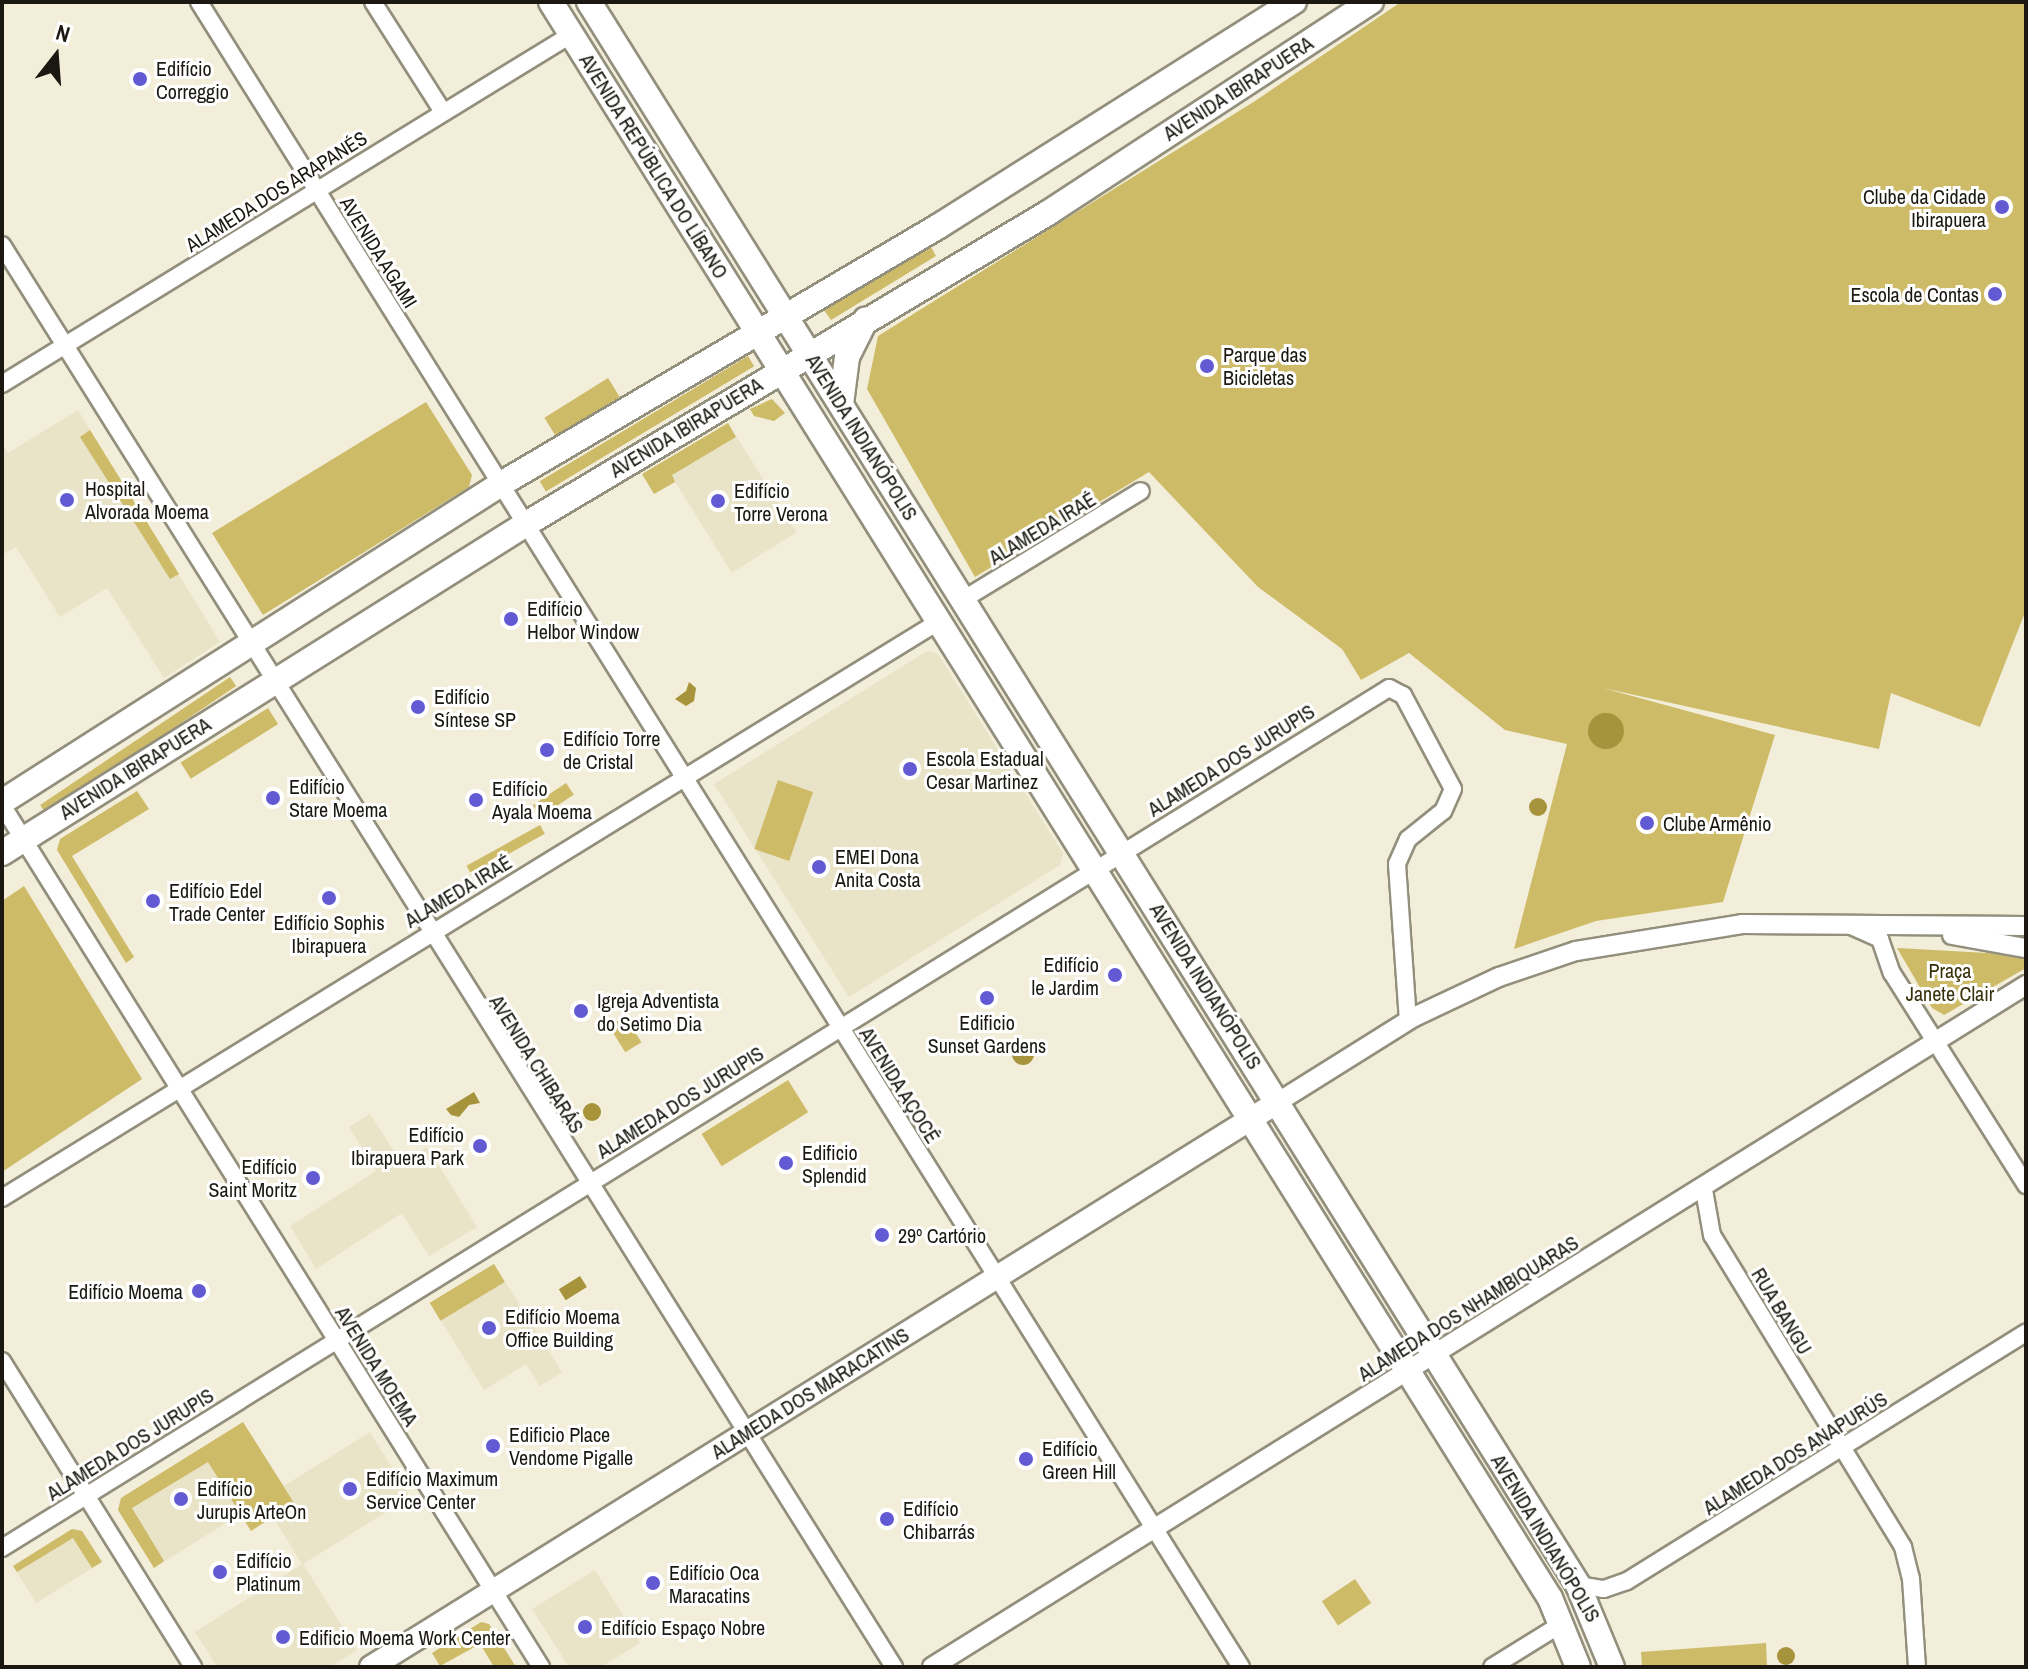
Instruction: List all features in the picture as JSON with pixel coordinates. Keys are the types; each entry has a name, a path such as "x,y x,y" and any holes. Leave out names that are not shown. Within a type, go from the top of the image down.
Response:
{"main road":[{"name":"AVENIDA REPÚBLICA DO LÍBANO","path":"551,2 755,331"},
{"name":"AVENIDA REPÚBLICA DO LÍBANO","path":"589,2 784,314"},
{"name":"AVENIDA IBIRAPUERA","path":"2,804 501,484 755,331 939,226 1294,2"},
{"name":"AVENIDA IBIRAPUERA","path":"12,846 526,524 867,317 1048,213 1371,2"},
{"path":"572,34 591,37 635,75"},
{"name":"AVENIDA INDIANÓPOLIS","path":"784,314 1578,1585 1612,1667"},
{"path":"841,404 847,357 867,317"},
{"name":"AVENIDA INDIANÓPOLIS","path":"755,331 1563,1623 1578,1667"},
{"name":"ALAMEDA DOS MARACATINS","path":"371,1667 1278,1102"}],"street":[{"name":"AVENIDA AGAMI","path":"199,2 526,524"},
{"path":"373,2 443,112"},
{"name":"ALAMEDA DOS ARAPANÉS","path":"2,384 572,34"},
{"name":"AVENIDA CHIBARÁS","path":"2,245 745,1434 894,1667"},
{"name":"ALAMEDA IRAÉ","path":"964,599 1141,491"},
{"name":"AVENIDA AÇOCÊ","path":"526,524 1241,1667"},
{"name":"ALAMEDA IRAÉ","path":"2,1198 431,931 938,622"},
{"name":"ALAMEDA DOS JURUPIS","path":"2,1548 839,1025 1380,692 1395,689 1403,695 1448,770 1453,789 1443,811 1403,845 1397,864 1408,1020"},
{"path":"2,804 12,846"},
{"name":"AVENIDA MOEMA","path":"12,846 179,1087 541,1667"},
{"path":"1278,1102 1408,1020 1499,977 1626,940 1742,924 2026,926"},
{"path":"1846,924 1880,939 1910,927 2026,948"},
{"path":"1880,939 1892,973 2026,1185"},
{"name":"ALAMEDA DOS NHAMBIQUARAS","path":"932,1667 1434,1353 1704,1190 2026,985"},
{"name":"RUA BANGU","path":"1704,1190 1712,1235 1903,1547 1911,1579 1917,1667"},
{"name":"ALAMEDA DOS ANAPURÚS","path":"1578,1585 1604,1589 1627,1581 2026,1333"},
{"path":"2,1361 193,1667"},
{"path":"1492,1667 1563,1623"}],"shaded area":[{"name":"Hospital Alvorada Moema","path":"78,410 220,642 164,678 107,588 60,617 16,547 2,555 2,445 8,453"},
{"path":"728,423 796,532 732,573 664,463"},
{"name":"Escola Estadual Cesar Martinez","path":"927,651 938,654 1063,853 1060,865 849,997 714,784"},
{"path":"689,682 696,688 694,701 686,706 675,699 686,691"},
{"path":"1606,713 1618,719 1624,731 1618,743 1606,749 1594,743 1588,731 1594,719"},
{"path":"1538,798 1547,807 1538,816 1529,807"},
{"path":"1023,1043 1031,1046 1034,1054 1031,1062 1023,1065 1015,1062 1012,1054 1015,1046"},
{"path":"474,1092 480,1103 469,1105 459,1117 451,1115 446,1109"},
{"path":"588,1103 596,1103 601,1112 599,1119 588,1121 583,1116 583,1108"},
{"path":"370,1114 401,1162 427,1147 477,1227 429,1256 402,1213 316,1269 290,1226 376,1171 349,1127"},
{"path":"494,1264 562,1372 540,1386 526,1364 484,1390 430,1303"},
{"path":"580,1276 587,1287 566,1300 559,1289"},
{"path":"243,1422 284,1486 370,1432 410,1497 303,1564 357,1650 330,1667 217,1667 195,1632 302,1564 273,1517 251,1531 240,1514 154,1568 118,1510 121,1498"},
{"path":"72,1529 82,1531 102,1562 36,1603 13,1566"},
{"path":"595,1570 640,1643 601,1667 569,1667 532,1609"},
{"path":"1786,1647 1795,1656 1786,1665 1777,1656"}],"green space":[{"path":"1401,2 2026,2 2026,610 1980,727 1891,693 1879,749 1603,688 1775,735 1723,902 1596,921 1514,949 1567,744 1505,730 1409,653 1361,680 1342,649 1258,587 1149,472 975,577 867,389 878,336 1255,101"},
{"path":"931,247 936,256 831,320 824,310"},
{"path":"748,356 754,366 546,491 540,481"},
{"path":"608,378 620,397 556,436 544,418"},
{"path":"772,399 785,413 774,421 754,416 750,409"},
{"path":"426,402 472,475 469,487 263,615 212,533"},
{"path":"728,423 736,437 672,475 675,482 654,494 642,474"},
{"path":"90,430 179,574 170,579 80,437"},
{"path":"230,677 236,686 46,814 40,805"},
{"path":"268,708 278,724 191,779 181,763"},
{"path":"778,780 813,792 789,861 754,849"},
{"path":"566,783 574,795 541,817 533,805"},
{"path":"137,791 149,809 72,856 134,957 126,963 57,850 60,839"},
{"path":"540,825 545,834 471,874 467,866"},
{"path":"24,886 142,1079 2,1172 2,901"},
{"name":"Praça Janete Clair","path":"1897,948 2024,955 2026,968 1944,1015 1932,1008"},
{"path":"625,1016 641,1042 625,1052 609,1026"},
{"path":"788,1080 808,1112 722,1166 701,1134"},
{"path":"494,1264 505,1282 441,1321 430,1303"},
{"path":"243,1422 294,1503 251,1531 208,1462 132,1508 164,1561 154,1568 118,1510 121,1498"},
{"path":"72,1529 82,1531 102,1562 92,1568 73,1538 17,1572 13,1566"},
{"path":"1355,1579 1371,1603 1338,1625 1322,1601"},
{"path":"481,1622 489,1624 516,1667 494,1667 480,1644 440,1666 432,1653"},
{"path":"1766,1643 1767,1667 1642,1667 1641,1652"}],"place":[{"name":"Edifício Correggio","path":"140,79"},
{"name":"Clube da Cidade Ibirapuera","path":"2002,207"},
{"name":"Escola de Contas","path":"1995,294"},
{"name":"Parque das Bicicletas","path":"1207,366"},
{"name":"Hospital Alvorada Moema","path":"67,500"},
{"name":"Edifício Torre Verona","path":"718,501"},
{"name":"Edifício Helbor Window","path":"511,619"},
{"name":"Edifício Síntese SP","path":"418,707"},
{"name":"Edifício Torre de Cristal","path":"547,750"},
{"name":"Escola Estadual Cesar Martinez","path":"910,769"},
{"name":"Edifício Stare Moema","path":"273,798"},
{"name":"Edifício Ayala Moema","path":"476,800"},
{"name":"Clube Armênio","path":"1647,823"},
{"name":"EMEI Dona Anita Costa","path":"819,867"},
{"name":"Edifício Sophis Ibirapuera","path":"329,898"},
{"name":"Edifício Edel Trade Center","path":"153,901"},
{"name":"Edifício le Jardim","path":"1115,975"},
{"name":"Edificio Sunset Gardens","path":"987,998"},
{"name":"Igreja Adventista do Setimo Dia","path":"581,1011"},
{"name":"Edifício Ibirapuera Park","path":"480,1146"},
{"name":"Edificio Splendid","path":"786,1163"},
{"name":"Edifício Saint Moritz","path":"313,1178"},
{"name":"29º Cartório","path":"882,1235"},
{"name":"Edifício Moema","path":"199,1291"},
{"name":"Edifício Moema Office Building","path":"489,1328"},
{"name":"Edificio Place Vendome Pigalle","path":"493,1446"},
{"name":"Edifício Green Hill","path":"1026,1459"},
{"name":"Edifício Maximum Service Center","path":"350,1489"},
{"name":"Edifício Jurupis ArteOn","path":"181,1499"},
{"name":"Edifício Chibarrás","path":"887,1519"},
{"name":"Edifício Platinum","path":"220,1572"},
{"name":"Edifício Oca Maracatins","path":"653,1583"},
{"name":"Edifício Espaço Nobre","path":"585,1627"},
{"name":"Edificio Moema Work Center","path":"283,1637"}]}
